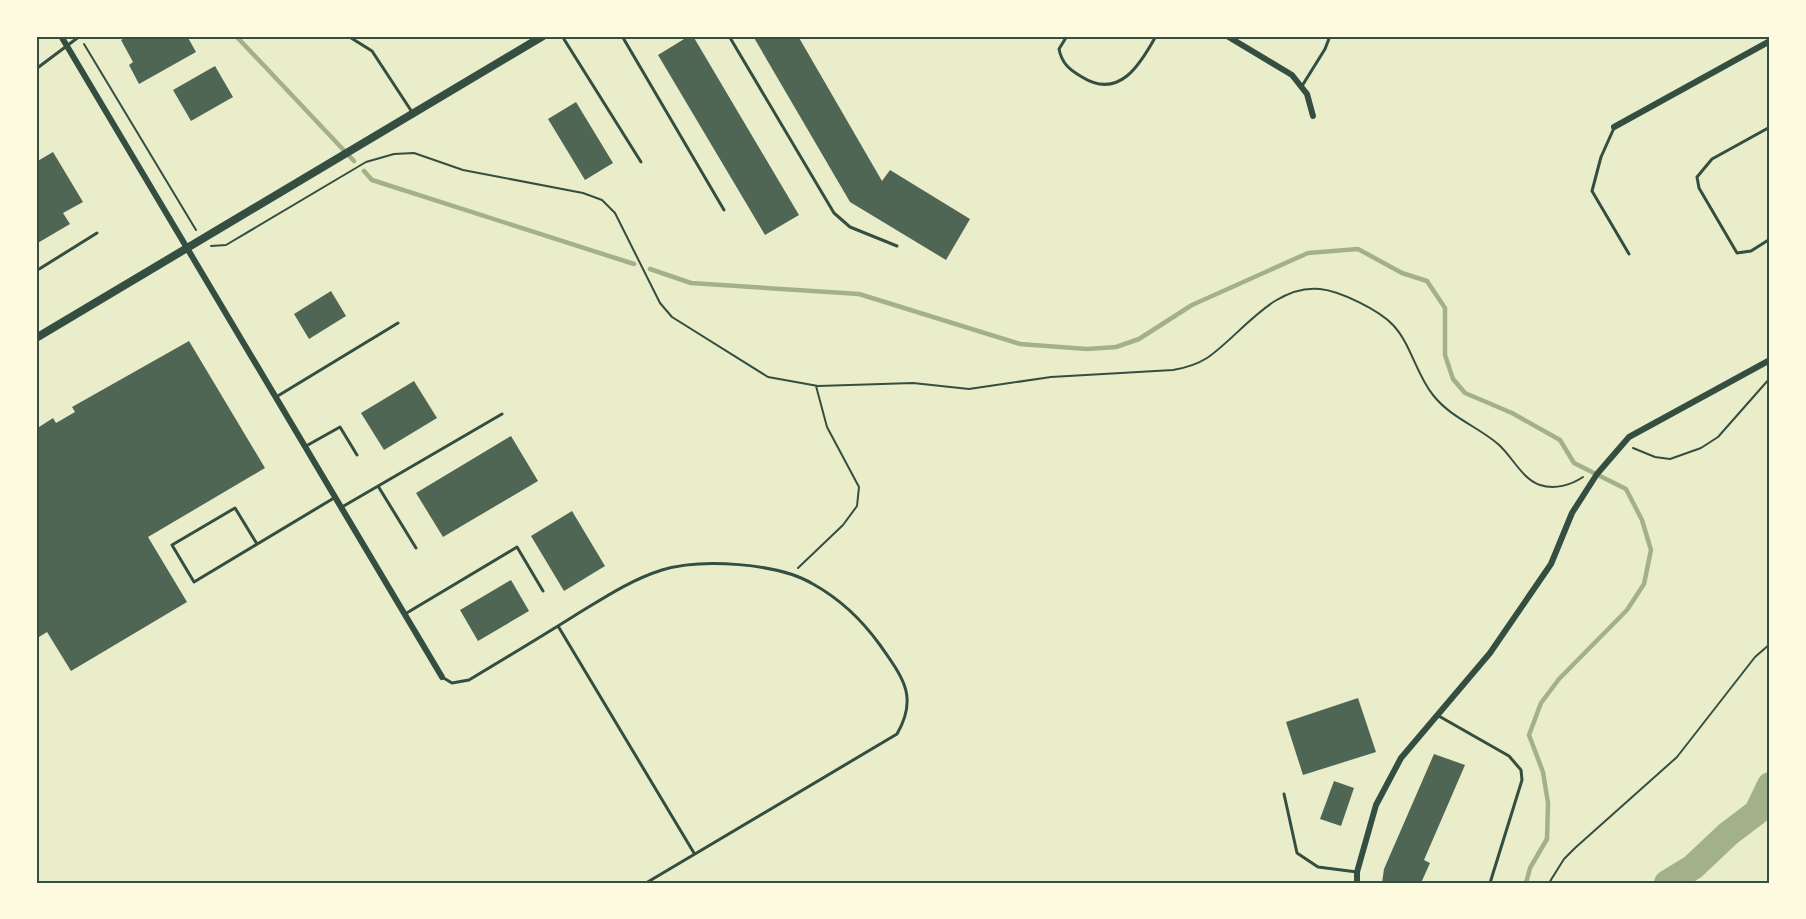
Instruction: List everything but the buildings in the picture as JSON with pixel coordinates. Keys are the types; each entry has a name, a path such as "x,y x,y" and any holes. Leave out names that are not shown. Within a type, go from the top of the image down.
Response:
{"street":[{"path":"60,36 442,677"},
{"path":"36,338 543,36"},
{"path":"1227,36 1292,75 1307,94 1313,116"},
{"path":"1614,127 1770,41"},
{"path":"1357,883 1357,872 1376,805 1401,758 1490,653 1551,564 1572,513 1597,474 1629,437 1770,360"}],"lane":[{"path":"36,69 80,36"},
{"path":"348,36 372,51 413,114"},
{"path":"562,36 641,162"},
{"path":"622,36 724,210"},
{"path":"729,36 834,213 850,227 897,246"},
{"path":"1067,36 1059,49 1061,59 1069,69 1094,85 1113,85 1136,68 1156,36"},
{"path":"1301,87 1325,49 1330,36"},
{"path":"1614,127 1601,157 1592,191 1629,254"},
{"path":"1770,127 1712,159 1697,177 1699,188 1737,253 1751,251 1770,239"},
{"path":"36,271 97,233"},
{"path":"274,398 398,323"},
{"path":"340,508 502,414"},
{"path":"304,447 340,427 357,455"},
{"path":"378,486 416,548"},
{"path":"257,544 235,508 172,545 194,582 334,498"},
{"path":"404,615 517,548 543,591"},
{"path":"442,677 452,683 469,680 630,582 664,569 704,564 743,566 791,576 811,583 861,621 896,669 908,693 909,707 905,721 897,734 646,883"},
{"path":"558,626 695,854"},
{"path":"1437,715 1509,756 1521,770 1522,780 1490,883"},
{"path":"1284,794 1297,853 1318,867 1357,872"}],"path":[{"path":"80,36 207,246 226,245 366,162 394,154 414,153 464,170 583,193 602,200 615,213 660,303 672,317 768,377 816,386 913,383 969,389 1051,377 1173,370 1192,366 1208,357 1252,318 1273,303 1294,292 1318,289 1337,293 1367,307 1393,324 1406,345 1419,376 1434,397 1451,414 1499,444 1524,473 1539,485 1556,487 1572,483 1588,470"},
{"path":"1629,446 1655,457 1670,459 1701,448 1718,437 1770,378"},
{"path":"791,576 843,525 857,506 860,487 827,427 816,386"},
{"path":"1549,883 1575,848 1677,757 1755,657 1770,644"}],"waterway":[{"path":"236,36 354,161"},
{"path":"364,171 372,180 634,264"},
{"path":"650,269 691,283 859,294 1020,344 1087,349 1116,347 1139,339 1192,305 1308,253 1358,249 1402,273 1427,281 1445,308 1445,355 1453,379 1465,393 1512,413 1560,440 1574,463 1626,489 1642,520 1651,550 1644,584 1627,610 1559,679 1541,703 1529,735 1543,772 1548,803 1547,839 1530,868 1526,883"},
{"path":"1667,883 1693,867 1728,834 1757,812 1770,785"}]}
